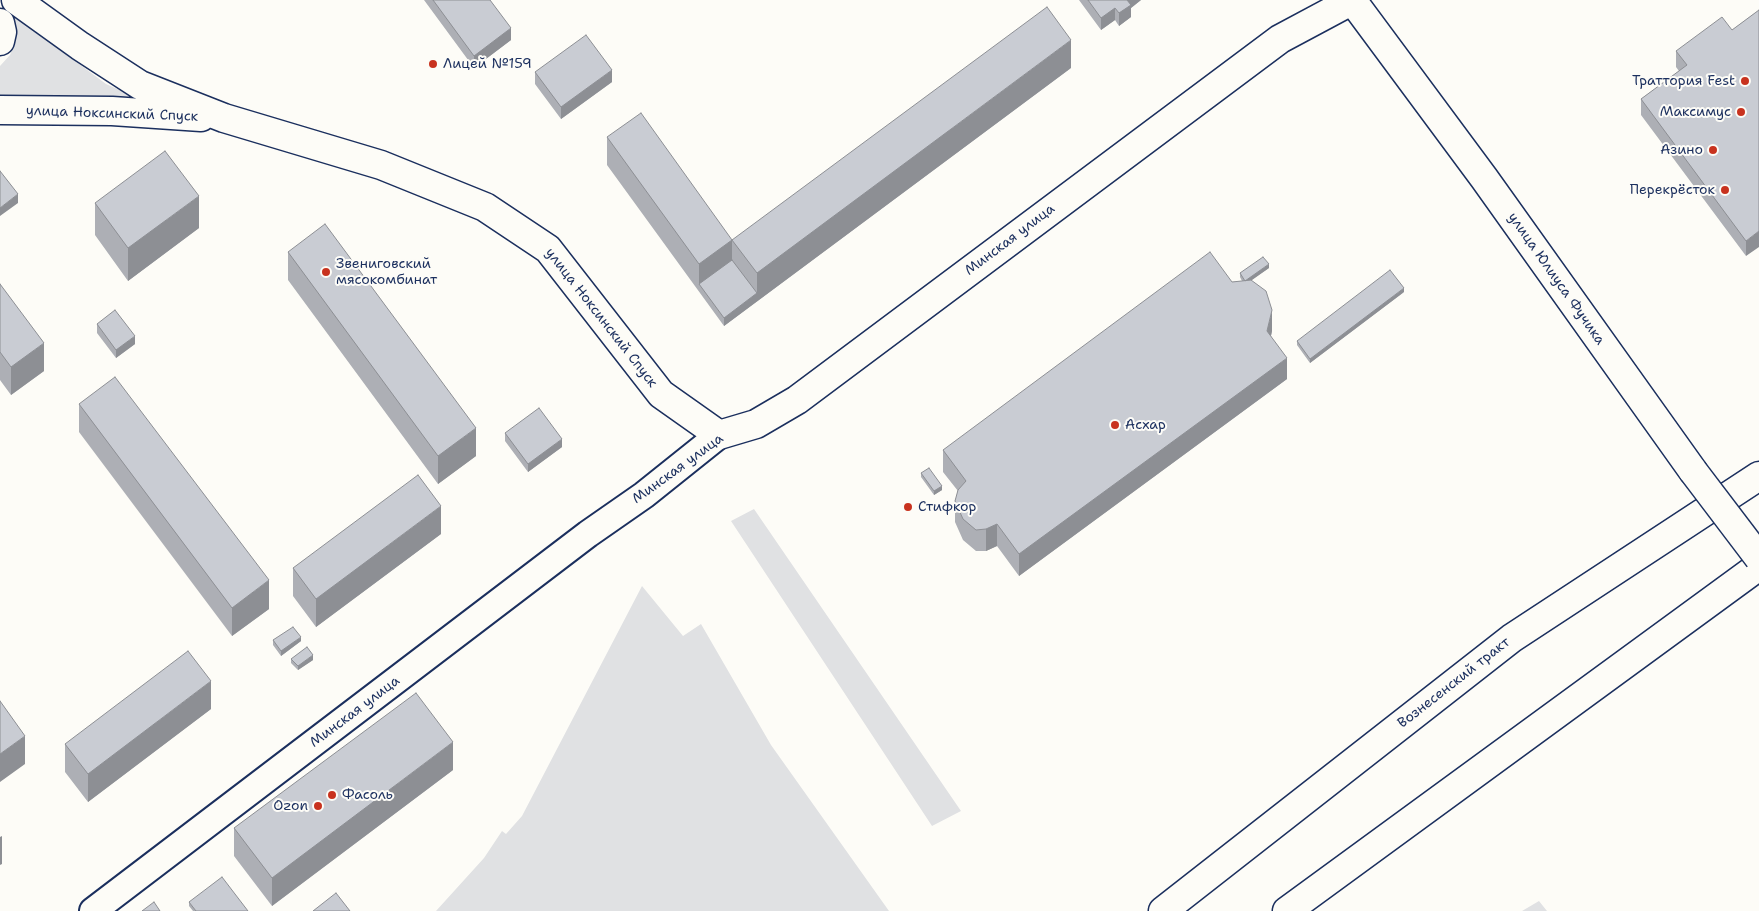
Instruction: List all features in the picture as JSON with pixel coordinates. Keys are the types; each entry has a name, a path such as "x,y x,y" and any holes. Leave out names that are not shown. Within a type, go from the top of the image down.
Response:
{"main road":[{"name":"улица Ноксинский Спуск","path":"16,0 80,46 140,85 224,118 381,165 485,207 548,249 661,394 719,435"},
{"name":"Минская улица","path":"719,435 756,424 797,400 1252,58 1280,39 1353,0"},
{"name":"улица Юлиуса Фучика","path":"1353,0 1490,186 1693,470 1759,558"},
{"path":"0,23 2,32 0,41"},
{"name":"улица Ноксинский Спуск","path":"0,110 112,111 224,118"},
{"name":"Вознесенский тракт","path":"1164,911 1512,638 1759,476"},
{"path":"1287,911 1759,566"}],"street":[{"name":"Минская улица","path":"92,911 588,534 644,495 719,435"}],"shaded area":[{"path":"8,11 106,84 140,99 0,101 0,66 10,55 15,43"},
{"path":"754,509 961,811 932,826 731,521"},
{"path":"642,586 683,636 701,624 771,745 889,911 436,911 484,858 502,831 506,834 522,816"},
{"path":"1539,901 1547,911 1522,911"}],"building":[{"path":"433,0 490,0 511,28 474,56"},
{"path":"1088,0 1127,0 1131,5 1119,13 1115,8 1101,18"},
{"path":"1047,7 1071,40 757,273 732,240"},
{"name":"Азино","path":"1759,10 1759,231 1746,241 1641,99 1687,65 1676,51 1722,17 1732,30"},
{"path":"586,35 612,70 561,107 535,72"},
{"path":"641,113 732,240 699,264 607,137"},
{"path":"165,151 199,196 128,248 95,203"},
{"path":"0,171 18,194 0,208"},
{"path":"325,224 476,428 438,456 288,252"},
{"name":"Асхар","path":"1210,252 1232,282 1251,280 1266,291 1272,310 1267,331 1287,358 1019,554 997,524 986,529 976,530 963,519 955,501 958,490 966,481 943,450"},
{"path":"1263,257 1269,264 1245,281 1240,273"},
{"path":"732,260 757,293 724,318 699,284"},
{"path":"1390,270 1404,288 1310,359 1297,341"},
{"path":"0,284 44,343 11,367 0,352"},
{"path":"115,310 135,336 116,350 97,324"},
{"path":"115,377 269,580 232,608 79,404"},
{"path":"539,408 562,439 528,464 505,433"},
{"path":"929,468 942,486 934,491 921,473"},
{"path":"418,475 441,506 316,599 293,568"},
{"path":"293,627 301,637 281,651 273,640"},
{"path":"307,647 313,655 298,666 291,659"},
{"path":"188,651 211,681 88,774 65,744"},
{"path":"416,693 453,742 272,878 234,828"},
{"path":"0,701 25,736 0,754"},
{"path":"222,877 248,911 196,911 189,902"},
{"path":"336,893 350,911 313,911"},
{"path":"154,902 160,911 142,911"}],"place":[{"name":"Лицей №159","path":"433,64"},
{"name":"Траттория Fest","path":"1745,81"},
{"name":"Максимус","path":"1741,112"},
{"name":"Азино","path":"1713,150"},
{"name":"Перекрёсток","path":"1725,190"},
{"name":"Звениговский мясокомбинат","path":"326,272"},
{"name":"Асхар","path":"1115,425"},
{"name":"Стифкор","path":"908,507"},
{"name":"Фасоль","path":"332,795"},
{"name":"Ozon","path":"318,806"}]}
